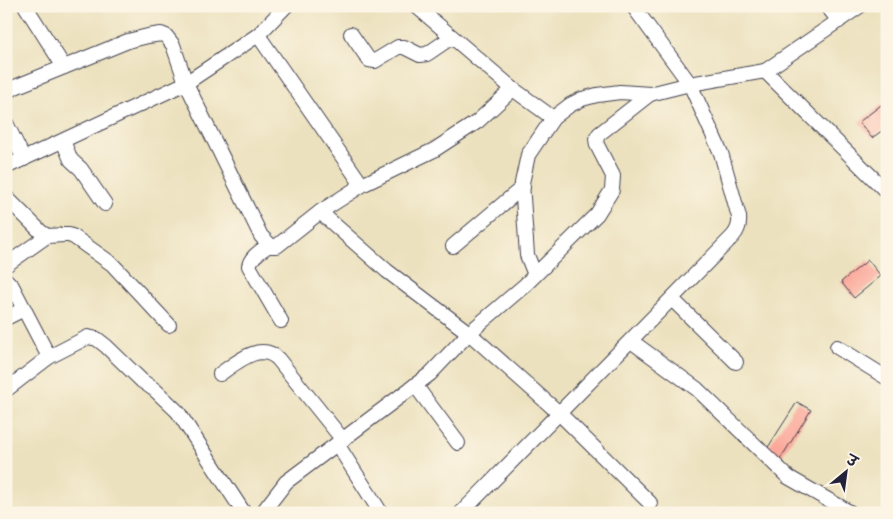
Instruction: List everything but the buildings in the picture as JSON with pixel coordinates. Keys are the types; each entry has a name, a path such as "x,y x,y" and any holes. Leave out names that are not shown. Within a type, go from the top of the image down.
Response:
{"street":[{"path":"6,167 186,83 258,35 286,6"},
{"path":"416,6 513,89 553,118"},
{"path":"461,513 672,299 739,228 739,217 721,153 690,84 633,6"},
{"path":"827,6 839,21"},
{"path":"535,275 527,255 523,187 528,155 553,118 570,105 597,95 620,92 650,94 690,84 765,71 860,6"},
{"path":"27,7 64,67"},
{"path":"7,91 128,42 148,36 161,34 166,36 173,45 186,83 261,236 269,245 277,246 320,212 362,185 434,150 477,122 513,89"},
{"path":"351,34 370,60 373,61 398,47 404,47 424,55 432,52 452,36"},
{"path":"258,35 362,185"},
{"path":"765,71 887,192"},
{"path":"262,513 286,482 430,374 468,333 525,285 597,214 612,190 614,176 597,145 596,139 599,134 650,94"},
{"path":"6,123 24,159"},
{"path":"63,141 71,160 81,169 106,204"},
{"path":"453,246 523,187"},
{"path":"6,197 47,236"},
{"path":"320,212 388,271 468,333 559,413 650,503"},
{"path":"6,265 47,236 69,235 112,264 170,325"},
{"path":"269,245 253,258 249,266 281,321"},
{"path":"6,280 12,286 48,357"},
{"path":"672,299 736,362"},
{"path":"6,318 24,309"},
{"path":"6,390 48,357 88,337 96,339 178,412 244,513"},
{"path":"631,341 697,389 788,477 851,513"},
{"path":"837,347 887,378"},
{"path":"220,374 253,353 269,352 278,359 340,442 381,513"},
{"path":"415,385 458,443"}]}
